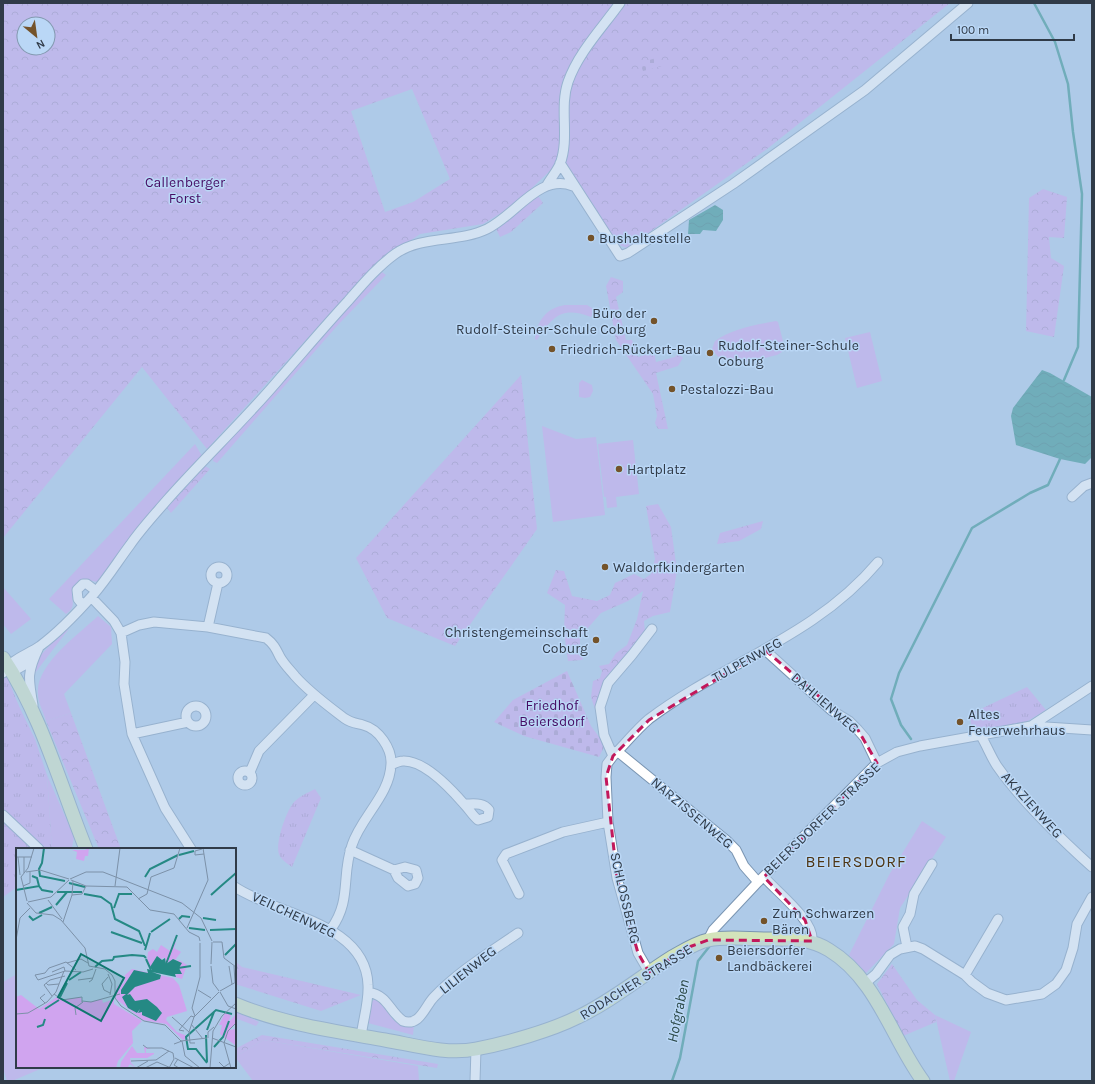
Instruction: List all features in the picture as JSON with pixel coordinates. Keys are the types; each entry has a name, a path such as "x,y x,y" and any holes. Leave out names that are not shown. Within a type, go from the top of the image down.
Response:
{"street":[{"path":"8,669 39,647 94,594 131,542 168,500 252,412 320,332 382,265 395,254 409,246 424,241 468,236 488,228 508,216 547,185 560,163 564,137 565,94 568,82 587,48 620,3"},
{"path":"560,163 573,186 620,256 628,253 733,184 865,90 968,3"},
{"path":"547,185 557,182 573,186"},
{"path":"1072,497 1084,486 1092,483"},
{"name":"TULPENWEG","path":"615,753 649,720 692,692 817,618 860,584 878,562"},
{"path":"208,627 218,582"},
{"path":"83,605 77,596 77,590 79,587 87,584 122,633 125,662 124,684 132,734 165,808 190,848"},
{"path":"122,633 147,622 208,627 266,638 274,644 281,658 297,678 314,695 350,722 364,725 376,733 388,747 391,765 386,787 360,825 350,850 345,898 340,913 330,929"},
{"path":"615,753 604,735 600,721 600,707 608,683 632,655 652,628"},
{"path":"37,721 29,683 30,668 39,647"},
{"name":"DAHLIENWEG","path":"764,650 831,710 849,721 858,730 865,738 877,764"},
{"path":"8,669 33,660"},
{"path":"8,669 37,721 50,749 85,848"},
{"name":"BEIERSDORFER STRASSE","path":"708,940 713,930 761,879 877,764 897,752 920,746 1031,726 1092,686"},
{"path":"250,772 259,751 314,695"},
{"path":"132,734 188,722"},
{"path":"1031,726 1092,730"},
{"name":"AKAZIENWEG","path":"982,736 996,765 1053,831 1092,867"},
{"name":"SCHLOSSBERG","path":"615,753 607,764 606,777 608,822 619,886 638,953 649,972"},
{"name":"NARZISSENWEG","path":"615,753 726,840 736,850 744,866 761,879 805,920 813,937 812,941"},
{"path":"391,765 403,761 425,767 465,804"},
{"path":"3,815 38,848"},
{"path":"519,894 502,860 506,854 563,832 608,822"},
{"path":"350,850 394,870"},
{"path":"907,947 903,927 910,914 914,894 932,864"},
{"name":"VEILCHENWEG","path":"236,886 330,929 354,948 364,965 367,975 368,992 361,1036"},
{"path":"864,984 876,974 890,955 900,949 915,946 923,949 966,975 972,982 987,993 1006,1000 1042,994 1056,984 1066,970 1073,948 1077,924 1092,897"},
{"path":"966,975 998,919"},
{"name":"LILIENWEG","path":"368,992 384,998 403,1021 413,1021 420,1017 432,999 451,980 518,933"},
{"name":"RODACHER STRASSE","path":"236,1004 284,1021 437,1049 461,1051 476,1049 523,1037 578,1018 606,1002 649,972 689,947 708,940 780,939 812,941 839,957 864,984 887,1018 914,1069 923,1081"},
{"path":"475,1081 476,1049"}],"highlighted area":[{"path":"765,650 858,730 877,763 764,877 805,920 812,941 708,940 689,947 649,972 638,953 617,878 606,777 613,756 649,720"}],"green space":[{"name":"Callenberger Forst","path":"3,3 950,3 767,149 627,248 617,244 573,181 554,167 514,205 483,224 420,234 371,268 207,449 142,367 3,538","holes":["412,89 450,179 413,202 385,212 351,111"]},
{"path":"659,57 662,66 643,71 640,63"},
{"path":"1043,189 1067,197 1064,238 1049,237 1051,258 1064,266 1054,337 1026,331 1029,198"},
{"path":"538,196 543,203 511,232 500,237 496,229"},
{"path":"382,272 386,275 337,326 217,463 213,461 214,455 227,443 357,297"},
{"path":"611,277 623,281 623,292 616,297 626,340 632,340 638,357 654,352 656,362 675,357 678,353 683,358 678,366 656,373 668,429 658,429 655,423 657,416 653,394 616,340 606,286"},
{"path":"565,305 587,305 595,310 591,317 573,313 559,315 553,319 537,340 535,339 540,321 544,316 553,309"},
{"path":"776,321 778,322 783,341 782,352 777,355 751,361 733,362 717,356 712,349 715,341 729,333"},
{"path":"870,332 882,381 857,388 845,338"},
{"path":"521,375 537,529 455,646 387,618 356,558"},
{"path":"582,380 592,385 593,391 590,397 579,397 579,383"},
{"path":"542,426 576,439 596,437 605,515 553,522"},
{"name":"Hartplatz","path":"633,440 639,494 616,497 617,507 607,508 606,497 604,497 598,444"},
{"path":"195,444 202,456 98,582 82,579 75,587 72,592 72,607 66,614 49,599"},
{"path":"205,466 210,469 171,513 167,508"},
{"path":"658,504 671,527 677,571 670,612 653,616 644,621 645,632 609,677 596,712 591,697 593,681 600,678 602,671 599,666 609,664 616,653 627,645 637,619 643,591 628,601 601,613 580,637 580,646 585,653 582,660 568,661 564,632 565,605 547,593 556,570 564,571 572,596 597,601 610,595 615,583 634,574 644,579 651,574 655,559 646,506"},
{"path":"763,521 761,529 739,541 717,544 720,533"},
{"path":"3,587 31,619 11,634 3,624"},
{"path":"98,616 111,627 112,644 64,694 71,713 46,721 38,697 39,683 43,672 60,651"},
{"path":"65,628 68,630 35,673 32,673 34,663"},
{"path":"3,667 47,775 52,848 16,848 16,888 3,897"},
{"name":"Friedhof Beiersdorf","path":"567,671 591,726 605,745 599,757 524,736 494,722 513,700"},
{"path":"1027,687 1046,710 1026,722 972,735 970,714"},
{"path":"10,688 35,739 47,775"},
{"path":"71,713 121,848 99,848 46,721"},
{"path":"47,775 74,837 72,847 70,848 52,848"},
{"path":"315,789 321,798 292,867 282,860 279,854 278,849 282,828 294,802 301,796"},
{"path":"922,821 946,837 900,908 894,944 866,973 849,955 889,875"},
{"path":"236,962 242,967 361,995 321,1011 236,984"},
{"path":"892,964 917,1000 935,1015 936,1022 903,1036 877,984"},
{"path":"16,975 16,1068 43,1068 12,1081 7,1081 3,1068 3,982"},
{"path":"376,999 386,1008 394,1020 398,1023 414,1025 413,1035 368,1023 372,1001"},
{"path":"236,1010 259,1022 256,1026 236,1018"},
{"path":"935,1015 971,1032 954,1081 950,1081"},
{"path":"262,1035 438,1064 437,1068 263,1040 236,1056 236,1048"},
{"path":"263,1040 418,1066 419,1081 253,1081 236,1056"}],"water":[{"path":"715,205 723,210 723,220 716,231 703,230 700,234 688,234 689,220"},
{"path":"1042,370 1092,397 1092,457 1085,464 1060,459 1016,445 1011,416 1013,408"}],"waterway":[{"path":"1034,3 1055,42 1068,84 1082,194 1078,347 1064,380"},
{"path":"911,739 901,725 891,699 899,673 972,528 1030,493 1048,485 1060,459"},
{"name":"Hofgraben","path":"672,1081 680,1058 698,961 709,947"}],"place":[{"name":"Bushaltestelle","path":"591,238"},
{"name":"Büro der Rudolf-Steiner-Schule Coburg","path":"654,321"},
{"name":"Friedrich-Rückert-Bau","path":"552,349"},
{"name":"Rudolf-Steiner-Schule Coburg","path":"710,353"},
{"name":"Pestalozzi-Bau","path":"672,389"},
{"name":"Hartplatz","path":"619,469"},
{"name":"Waldorfkindergarten","path":"605,567"},
{"name":"Christengemeinschaft Coburg","path":"596,640"},
{"name":"Altes Feuerwehrhaus","path":"960,722"},
{"name":"Zum Schwarzen Bären","path":"764,921"},
{"name":"Beiersdorfer Landbäckerei","path":"719,958"}],"district":[{"name":"BEIERSDORF","path":"856,861"}]}
